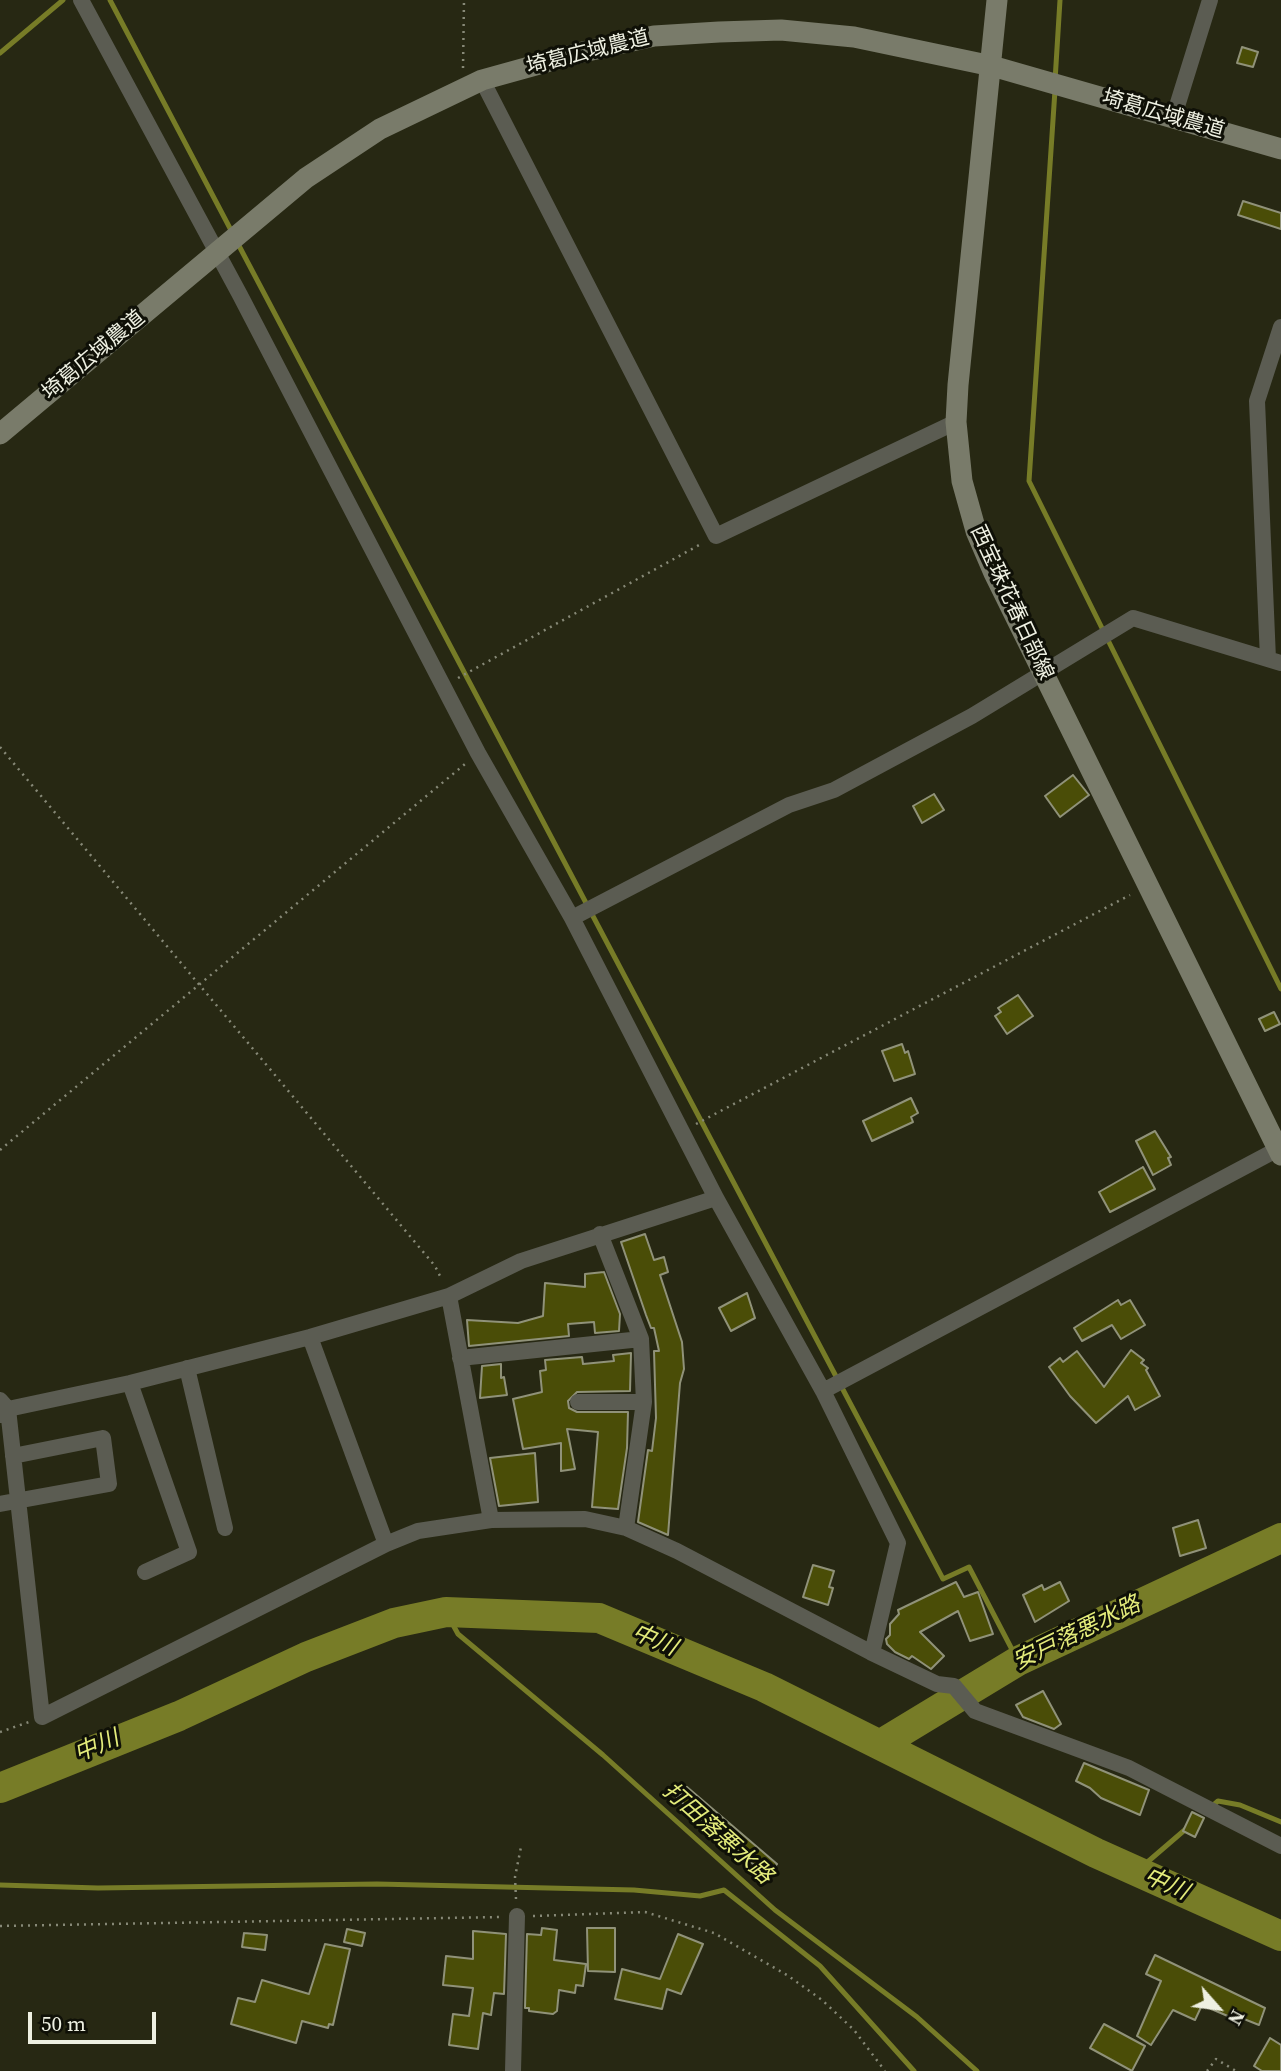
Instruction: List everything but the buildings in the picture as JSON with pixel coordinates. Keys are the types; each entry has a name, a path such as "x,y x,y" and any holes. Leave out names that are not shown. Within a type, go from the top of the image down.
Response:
{"street":[{"path":"81,0 217,253 386,579 446,685 478,753 572,918 716,1198 823,1391 898,1543 872,1653"},
{"name":"西宝珠花春日部線","path":"997,0 956,422 962,481 976,531 1043,673 1280,1152"},
{"path":"1173,118 1210,0"},
{"name":"埼葛広域農道","path":"0,434 306,178 380,129 473,85 583,52 654,36 781,30 854,37 992,66 1281,149"},
{"path":"473,85 716,536 956,422"},
{"path":"572,918 789,805 834,790 972,716 1133,618 1274,661 1257,401 1281,327"},
{"path":"823,1391 1280,1152"},
{"path":"716,1198 521,1261 449,1296 310,1337 130,1383 3,1408 13,1456 41,1717 386,1544 418,1531 491,1520 586,1519 626,1528 677,1551 872,1653 937,1684 954,1686 975,1711 1129,1768 1281,1846"},
{"path":"600,1234 641,1339 644,1402 626,1528"},
{"path":"449,1296 491,1520"},
{"path":"310,1337 386,1544"},
{"path":"460,1358 641,1339"},
{"path":"187,1368 225,1528"},
{"path":"130,1383 189,1552 145,1572"},
{"path":"578,1402 644,1402"},
{"path":"0,1504 18,1503 109,1484 103,1438 13,1456"},
{"path":"513,2071 517,1916"}],"path":[{"path":"464,0 473,85"},
{"path":"446,685 716,536"},
{"path":"0,747 435,1266 449,1296"},
{"path":"0,1150 478,753"},
{"path":"682,1131 1149,886"},
{"path":"0,1732 41,1717"},
{"path":"517,1916 515,1877 521,1847"},
{"path":"0,1926 645,1912 714,1933 787,1975 822,2000 854,2030 885,2071"},
{"path":"1207,2071 1216,2059 1236,2071"}],"waterway":[{"path":"0,53 63,0"},
{"path":"110,0 233,234"},
{"path":"1055,81 1060,0"},
{"path":"1055,90 1029,481 1281,989"},
{"path":"237,242 943,1579 969,1567 1018,1661"},
{"name":"安戸落悪水路","path":"881,1744 1018,1661 1281,1538"},
{"name":"打田落悪水路","path":"446,1612 458,1634 603,1755 775,1910 917,2017 977,2071"},
{"name":"中川","path":"0,1788 179,1716 306,1657 394,1623 446,1612 599,1618 764,1687 1096,1853 1281,1936"},
{"path":"1210,1808 1218,1801 1240,1805 1281,1822"},
{"path":"1137,1871 1187,1828"},
{"path":"0,1885 98,1888 377,1884 634,1890 700,1896 724,1890 820,1966 914,2071"}]}
